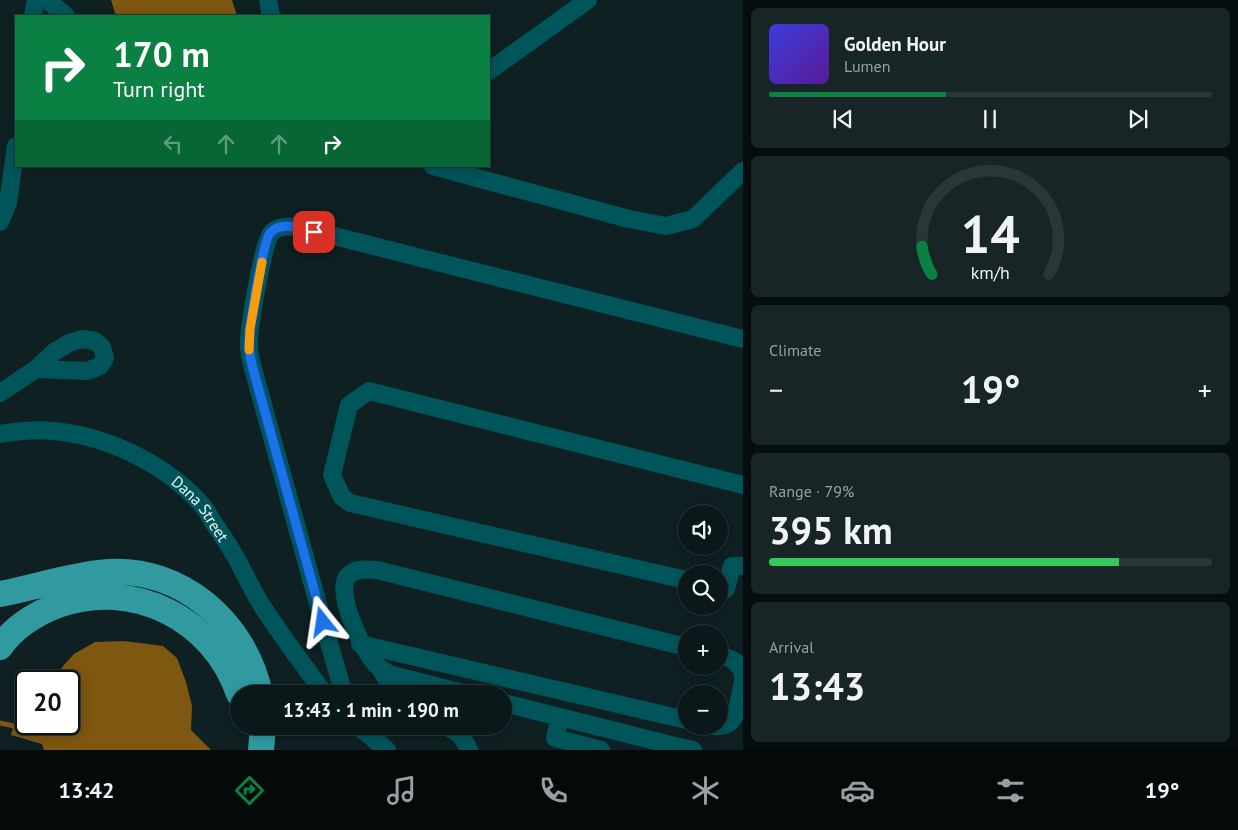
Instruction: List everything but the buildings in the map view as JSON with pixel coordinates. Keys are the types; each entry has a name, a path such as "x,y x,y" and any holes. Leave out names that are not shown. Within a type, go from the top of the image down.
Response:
{"highway":[{"path":"0,594 76,576 109,572 141,574 169,582 194,594 227,625 249,661 257,685"},
{"path":"0,647 22,624 34,616 66,602 96,597 111,596 125,598 150,603 176,616 199,633 222,659 235,685"},
{"path":"244,735 244,750"},
{"path":"262,750 263,735"}],"street":[{"path":"33,15 36,0"},
{"path":"47,0 65,15"},
{"path":"268,0 271,15"},
{"path":"490,70 588,0"},
{"path":"0,222 8,203 15,153"},
{"path":"437,167 630,219 666,226 693,220 743,172"},
{"path":"341,685 252,365 249,347 257,286 267,240 271,233 279,228 298,227 743,339"},
{"path":"0,393 36,369"},
{"path":"678,578 350,503 342,497 332,475 349,405 369,391 743,485"},
{"name":"Dana Street","path":"0,434 52,431 78,434 129,452 156,467 180,484 203,507 232,551 280,633 318,685"},
{"path":"729,590 732,566 743,566"},
{"path":"390,685 381,670 360,644 352,624 344,587 347,577 355,571 365,569 377,570 678,645"},
{"path":"360,644 678,718"},
{"path":"728,658 736,661 743,675"},
{"path":"381,670 392,675 431,685"},
{"path":"728,724 735,716 743,681"},
{"path":"512,705 560,717 643,744 693,750"},
{"path":"560,717 554,738 601,750"},
{"path":"361,735 366,750"},
{"path":"369,735 387,750"},
{"path":"461,735 469,750"}],"shaded area":[{"path":"111,0 232,0 237,15 116,15"},
{"path":"124,641 163,646 177,658 192,706 191,730 211,750 44,750 42,744 11,735 15,721 15,735 80,735 80,670 61,670 74,654 95,642"}],"waterway":[{"path":"0,723 14,726"}],"slow traffic":[{"path":"249,350 250,329 262,262"}],"route":[{"path":"314,232 289,226 279,228 271,233 267,240 257,286 249,347 252,365 323,622"}]}
